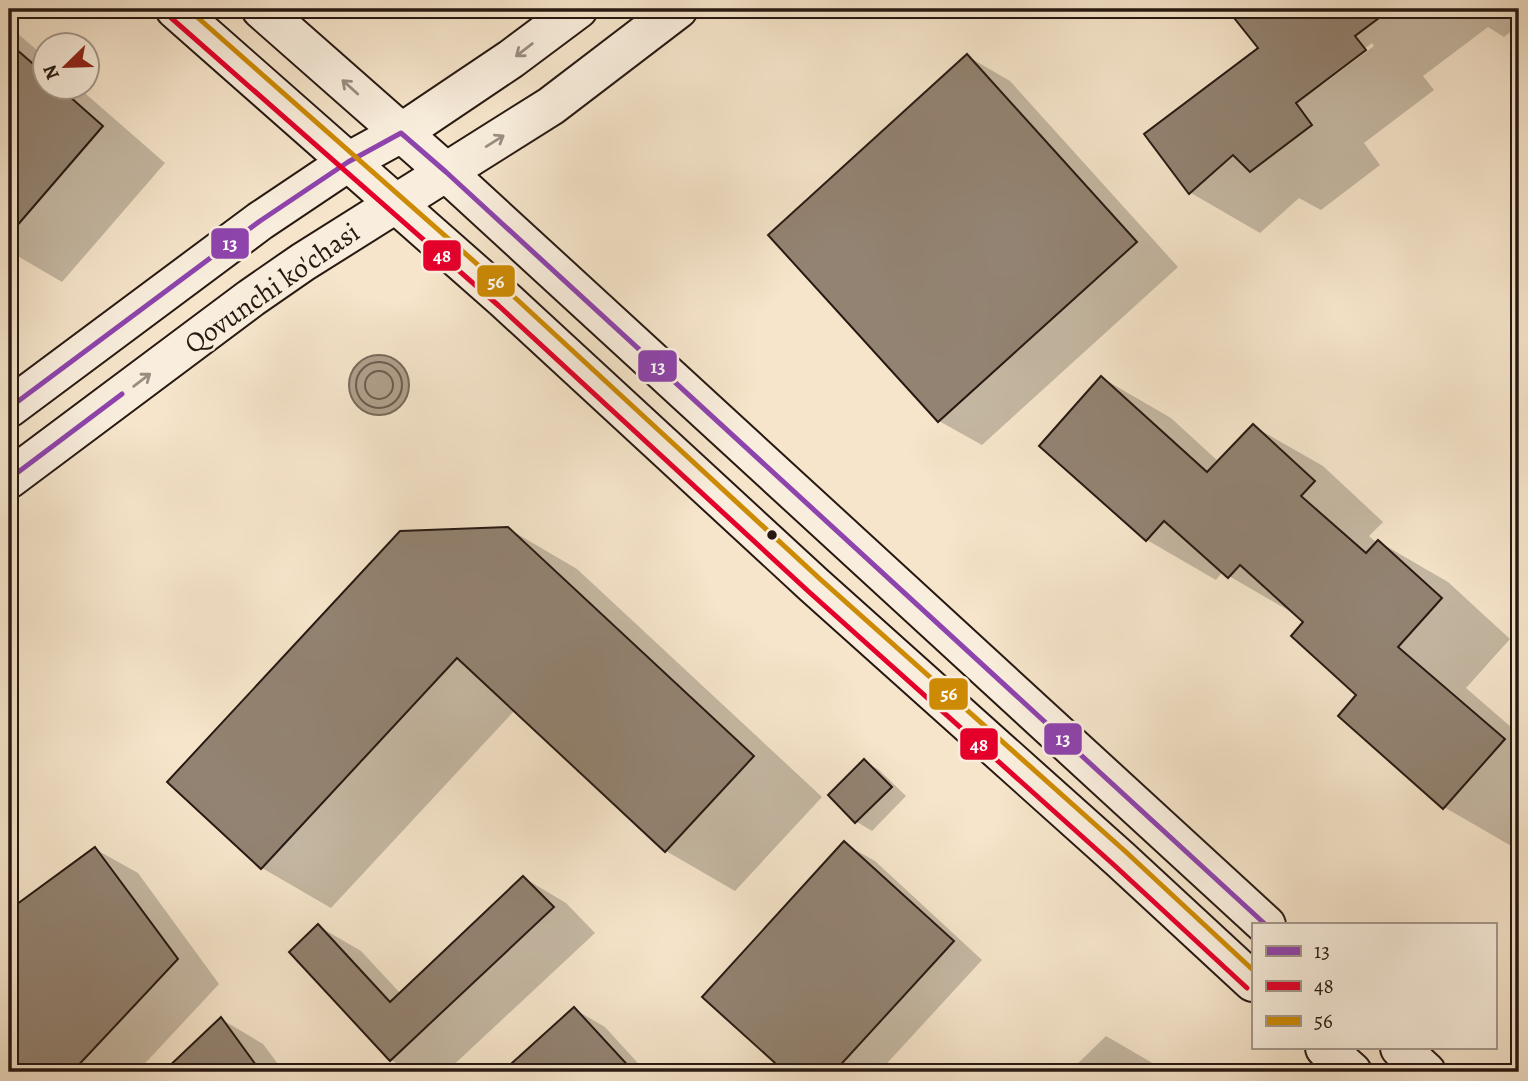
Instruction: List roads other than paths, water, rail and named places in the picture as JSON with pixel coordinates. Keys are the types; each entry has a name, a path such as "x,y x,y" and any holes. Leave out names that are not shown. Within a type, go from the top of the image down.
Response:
{"main road":[{"path":"175,9 505,300 1252,981"},
{"path":"261,9 446,172 1264,923"},
{"name":"Qovunchi ko'chasi","path":"9,408 260,221 348,162 401,133 512,60 578,9"},
{"name":"Qovunchi ko'chasi","path":"9,479 262,290 551,106 678,9"},
{"path":"396,204 401,133"},
{"path":"1327,1050 1352,1072"},
{"path":"1402,1050 1426,1072"}],"water":[{"path":"379,355 396,360 404,368 409,385 404,402 396,410 379,415 362,410 354,402 349,385 354,368 362,360"}]}
